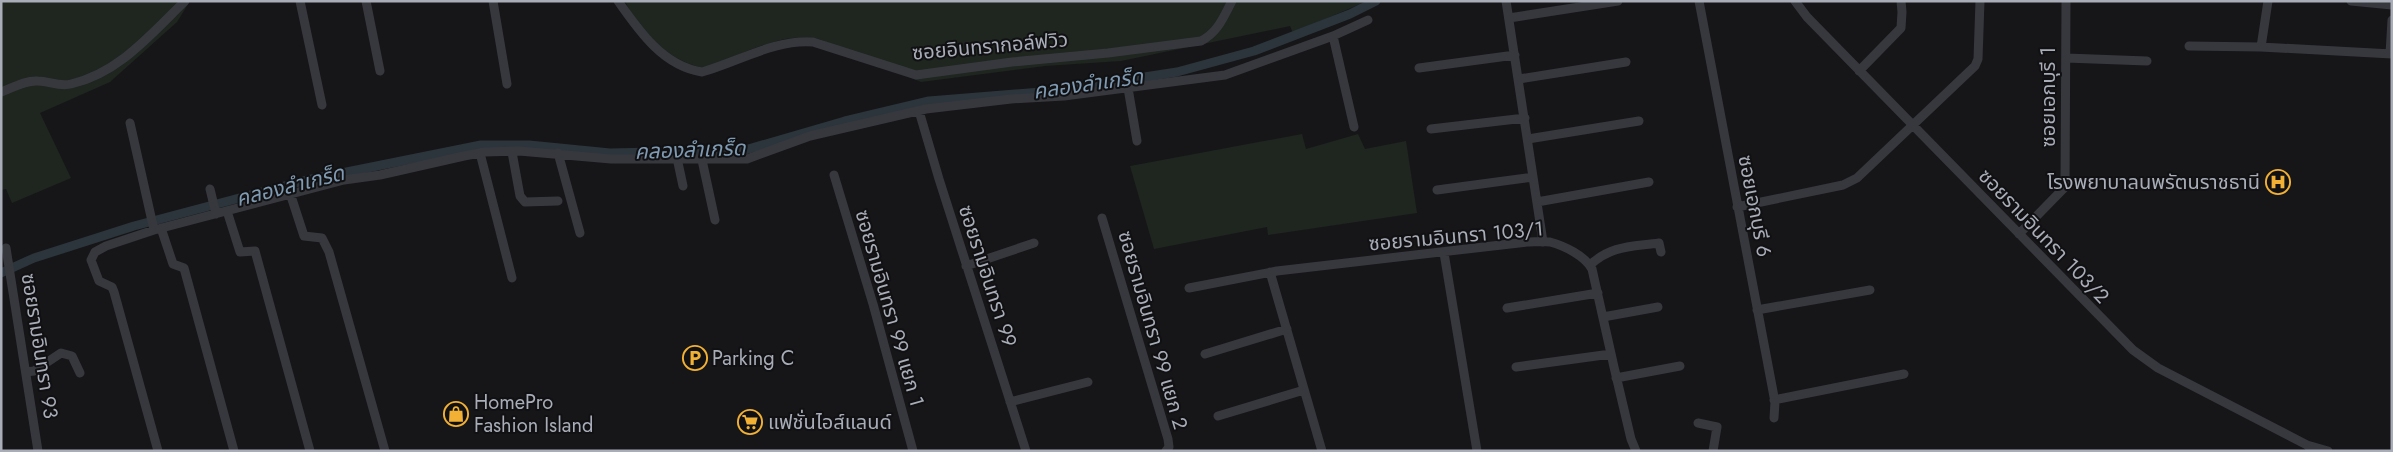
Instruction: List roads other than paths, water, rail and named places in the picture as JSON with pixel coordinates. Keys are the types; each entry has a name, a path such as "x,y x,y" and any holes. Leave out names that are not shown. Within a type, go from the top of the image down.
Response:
{"street":[{"path":"1,92 34,80 58,85 71,84 107,70 137,47 185,1"},
{"path":"300,1 322,105"},
{"path":"366,1 380,71"},
{"path":"492,1 507,84"},
{"name":"ซอยอินทรากอล์ฟวิว","path":"618,1 630,19 657,50 691,70 702,72 780,45 802,41 813,42 916,75 1012,62 1108,53 1201,41 1211,36 1219,26 1232,1"},
{"path":"1506,1 1543,242"},
{"path":"1509,18 1618,1"},
{"name":"ซอยเอกบุรี 6","path":"1699,1 1774,400 1774,418"},
{"name":"ซอยรามอินทรา 103/2","path":"1795,1 1807,17 2117,336 2146,360 2310,448 2328,451"},
{"path":"1859,71 1901,28 1901,1"},
{"path":"1737,207 1851,183 1977,63 1980,1"},
{"name":"ซอยเอกบุรี 1","path":"2019,234 2064,187 2066,1"},
{"path":"2261,47 2268,1"},
{"path":"2350,1 2392,5"},
{"path":"158,451 114,292 112,287 99,281 92,257 95,252 106,246 155,228 215,211 227,211 344,180 380,175 480,153 558,153 611,159 747,159 810,136 919,111 959,104 1064,96 1225,75 1333,36 1368,20"},
{"path":"2188,46 2261,47 2391,54 2392,20"},
{"path":"1333,36 1354,127"},
{"path":"1419,68 1515,55"},
{"path":"2066,58 2146,61"},
{"path":"1519,79 1626,62"},
{"path":"1128,88 1137,142"},
{"name":"ซอยรามอินทรา 99","path":"919,111 966,266 1026,451"},
{"path":"1431,129 1525,118"},
{"path":"1528,139 1638,121"},
{"path":"130,123 149,214 173,264 184,268 234,451"},
{"path":"512,152 522,200 526,202 558,201"},
{"path":"480,153 512,278"},
{"path":"558,153 580,233"},
{"path":"677,158 683,186"},
{"path":"702,160 715,220"},
{"name":"ซอยรามอินทรา 99 แยก 1","path":"834,174 873,304 912,451"},
{"path":"1437,190 1533,177"},
{"path":"1537,202 1649,182"},
{"path":"211,193 215,211"},
{"path":"290,193 304,236 322,238 329,252 385,451"},
{"path":"227,211 240,252 255,251 310,451"},
{"name":"ซอยรามอินทรา 99 แยก 2","path":"1102,218 1168,439 1169,447 1166,451"},
{"name":"ซอยรามอินทรา 103/1","path":"1189,288 1270,272 1543,242 1550,242 1577,254 1590,265"},
{"path":"966,266 1034,243"},
{"path":"1636,451 1631,439 1590,265 1603,254 1620,249 1659,243 1661,252"},
{"name":"ซอยรามอินทรา 93","path":"6,248 38,451"},
{"path":"1444,252 1476,451"},
{"path":"1270,272 1322,451"},
{"path":"1757,310 1870,290"},
{"path":"1507,308 1598,293"},
{"path":"1603,317 1658,307"},
{"path":"1205,354 1287,329"},
{"path":"26,372 34,371 61,353 72,356 80,373"},
{"path":"1516,367 1611,354"},
{"path":"1616,378 1680,366"},
{"path":"1774,400 1904,374"},
{"path":"1010,402 1088,382"},
{"path":"1218,416 1304,390"},
{"path":"1698,422 1717,427 1713,451"}],"waterway":[{"name":"คลองลำเกร็ด","path":"1,273 34,258 134,226 307,180 481,145 529,145 610,153 745,150 845,121 929,101 1054,91 1177,72 1254,51 1350,14 1376,1"}],"place":[{"name":"โรงพยาบาลนพรัตนราชธานี","path":"2278,182"},
{"name":"Parking C","path":"695,358"},
{"name":"HomePro Fashion Island","path":"456,414"},
{"name":"แฟชั่นไอส์แลนด์","path":"750,422"}]}
